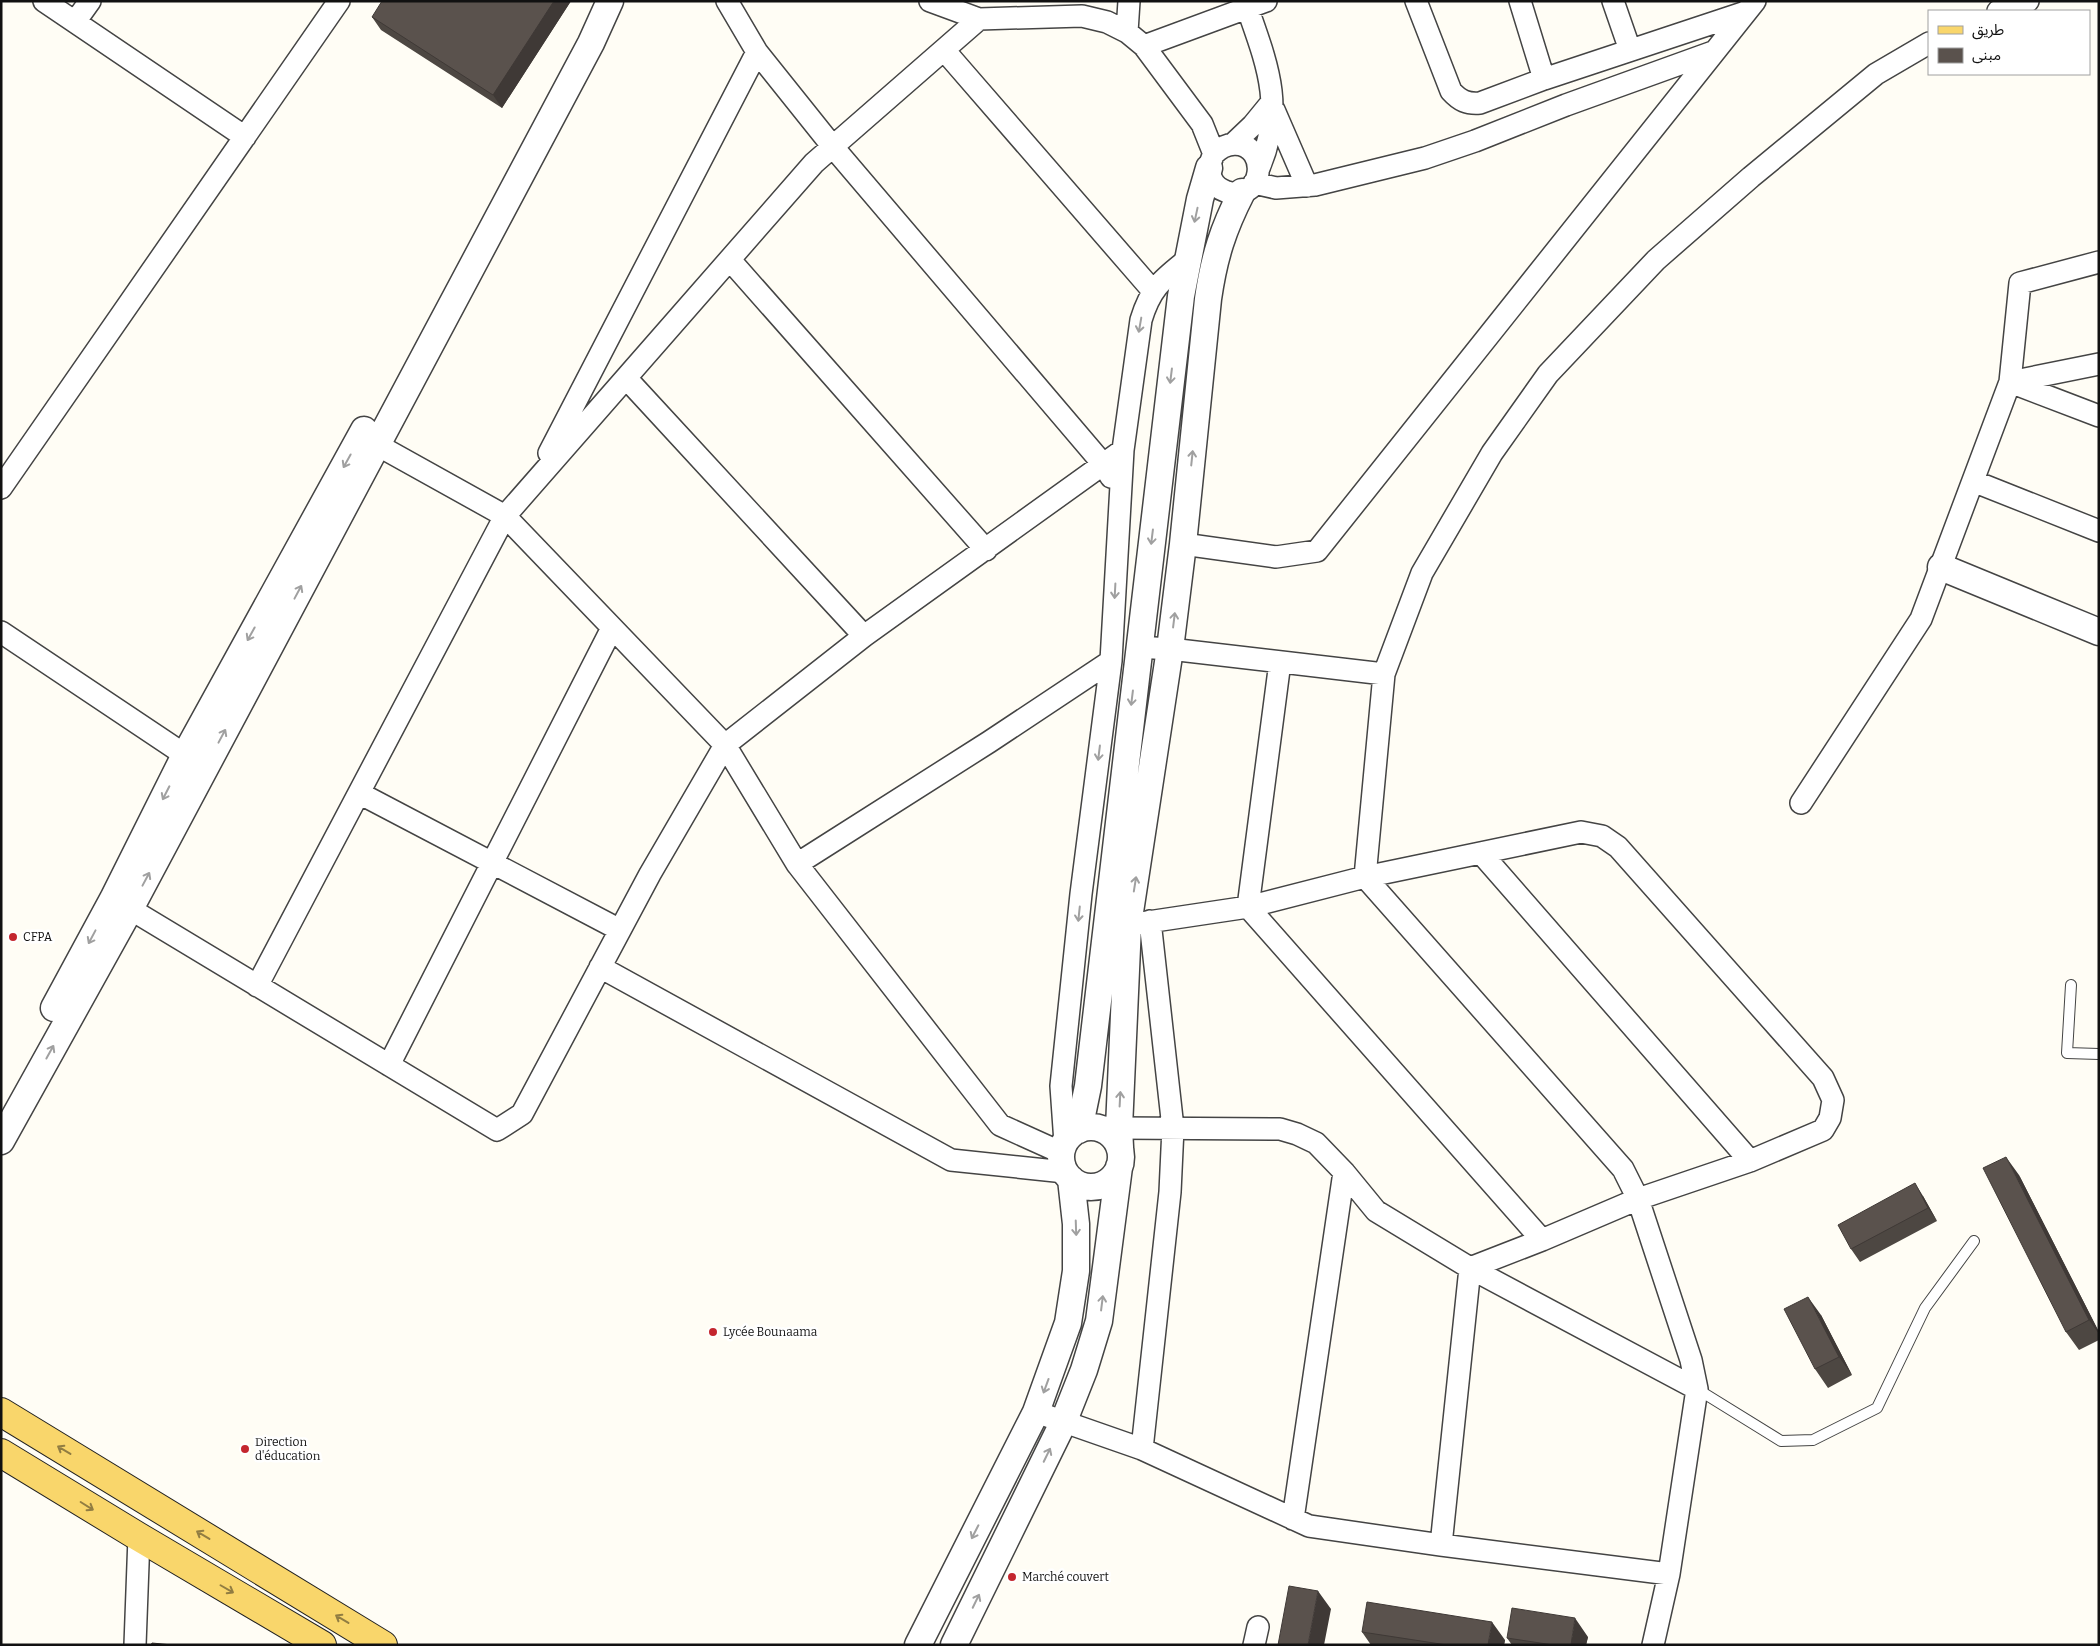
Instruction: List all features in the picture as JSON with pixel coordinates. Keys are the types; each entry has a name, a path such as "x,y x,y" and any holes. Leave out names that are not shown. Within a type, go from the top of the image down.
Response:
{"main road":[{"path":"1,1412 384,1645"},
{"path":"1,1453 138,1537 322,1645"}],"street":[{"path":"44,1 245,137"},
{"path":"75,22 90,1"},
{"path":"1,488 339,1"},
{"path":"1,1141 121,904 369,440 576,36 592,1"},
{"path":"1,1108 121,904 185,755 369,440 592,43 610,1"},
{"path":"727,1 757,52 833,147 1103,464 1120,492"},
{"path":"930,1 979,19 1082,16 1101,20 1127,32 1144,46 1202,124 1221,153 1214,183 1219,189 1234,194 1252,181 1254,154 1241,145 1221,153"},
{"path":"1127,32 1129,1"},
{"path":"1416,1 1452,92 1464,102 1480,103 1544,78 1751,7"},
{"path":"1520,1 1544,78"},
{"path":"1613,1 1630,50"},
{"path":"2001,10 2028,1"},
{"path":"600,967 951,1160 1068,1155 1089,1128 1098,1128 1108,1132 1115,1139 1119,1147 1108,1182 1099,1186 1089,1187 1080,1185 1068,1155 1088,1086 1128,922 1170,649 1184,544 1212,274 1223,231 1252,181 1269,136 1271,85 1253,3 1144,46"},
{"path":"1184,544 1276,557 1317,551 1713,52 1751,7"},
{"path":"257,986 505,516 814,163 979,19"},
{"path":"1653,1645 1669,1574 1697,1389 1691,1360 1638,1199 1623,1169 1365,876 1384,674 1422,573 1492,453 1548,374 1656,260 1751,177 1876,74 1928,45"},
{"path":"944,50 1153,291"},
{"path":"534,482 757,52"},
{"path":"1252,181 1276,188 1307,186 1381,170 1475,141 1566,105 1713,52"},
{"path":"954,1645 1063,1423 1100,1322 1119,1147 1138,647 1181,296 1200,198 1221,153 1253,125 1270,103"},
{"path":"1270,103 1307,186"},
{"path":"730,260 986,550"},
{"path":"918,1645 1036,1412 1068,1323 1076,1271 1076,1224 1061,1086 1081,894 1111,661 1123,450 1141,320 1147,300 1153,291 1188,260"},
{"path":"1801,803 1922,619 2010,382 2020,283 2099,262"},
{"path":"2010,382 2099,364"},
{"path":"626,378 864,636"},
{"path":"2010,382 2099,416"},
{"path":"369,440 505,516 725,745 797,864 1000,1125 1068,1155"},
{"path":"121,904 497,1130 522,1114 650,874 725,745 864,636 1123,450"},
{"path":"1973,481 2099,531"},
{"path":"1941,567 2099,632"},
{"path":"388,1065 612,628"},
{"path":"1,632 185,755"},
{"path":"1138,647 1170,649 1384,674"},
{"path":"797,864 989,742 1111,661"},
{"path":"1280,662 1248,907 1542,1240"},
{"path":"359,793 620,930"},
{"path":"1128,922 1248,907 1365,876 1581,832 1602,836 1618,847 1823,1078 1833,1100 1830,1118 1823,1130 1750,1161 1638,1199 1470,1268"},
{"path":"1481,853 1750,1161"},
{"path":"1128,922 1173,1128 1170,1192 1142,1449"},
{"path":"1119,1147 1173,1128 1280,1129 1297,1134 1316,1143 1344,1172 1376,1211 1470,1268 1697,1389"},
{"path":"1293,1519 1344,1172"},
{"path":"1441,1545 1470,1268"},
{"path":"1036,1412 1142,1449 1309,1526 1669,1574"},
{"path":"135,1645 138,1537"}],"lane":[{"path":"2072,985 2067,1053 2099,1054"},
{"path":"1697,1389 1781,1441 1813,1440 1877,1408 1925,1308 1974,1241"}],"building":[{"path":"382,1 554,1 493,95 372,17"},
{"path":"2006,1157 2089,1320 2066,1332 1983,1168"},
{"path":"1915,1183 1928,1208 1851,1249 1838,1225"},
{"path":"1808,1297 1839,1357 1815,1369 1784,1309"},
{"path":"1289,1586 1318,1591 1308,1645 1278,1645"},
{"path":"1367,1602 1492,1622 1488,1645 1447,1645 1362,1632"},
{"path":"1512,1608 1575,1618 1571,1645 1553,1645 1507,1638"},
{"path":"152,1643 172,1645 151,1645"}],"place":[{"name":"CFPA","path":"13,937"},
{"name":"Lycée Bounaama","path":"713,1332"},
{"name":"Direction d'éducation","path":"245,1449"},
{"name":"Marché couvert","path":"1012,1577"}]}
